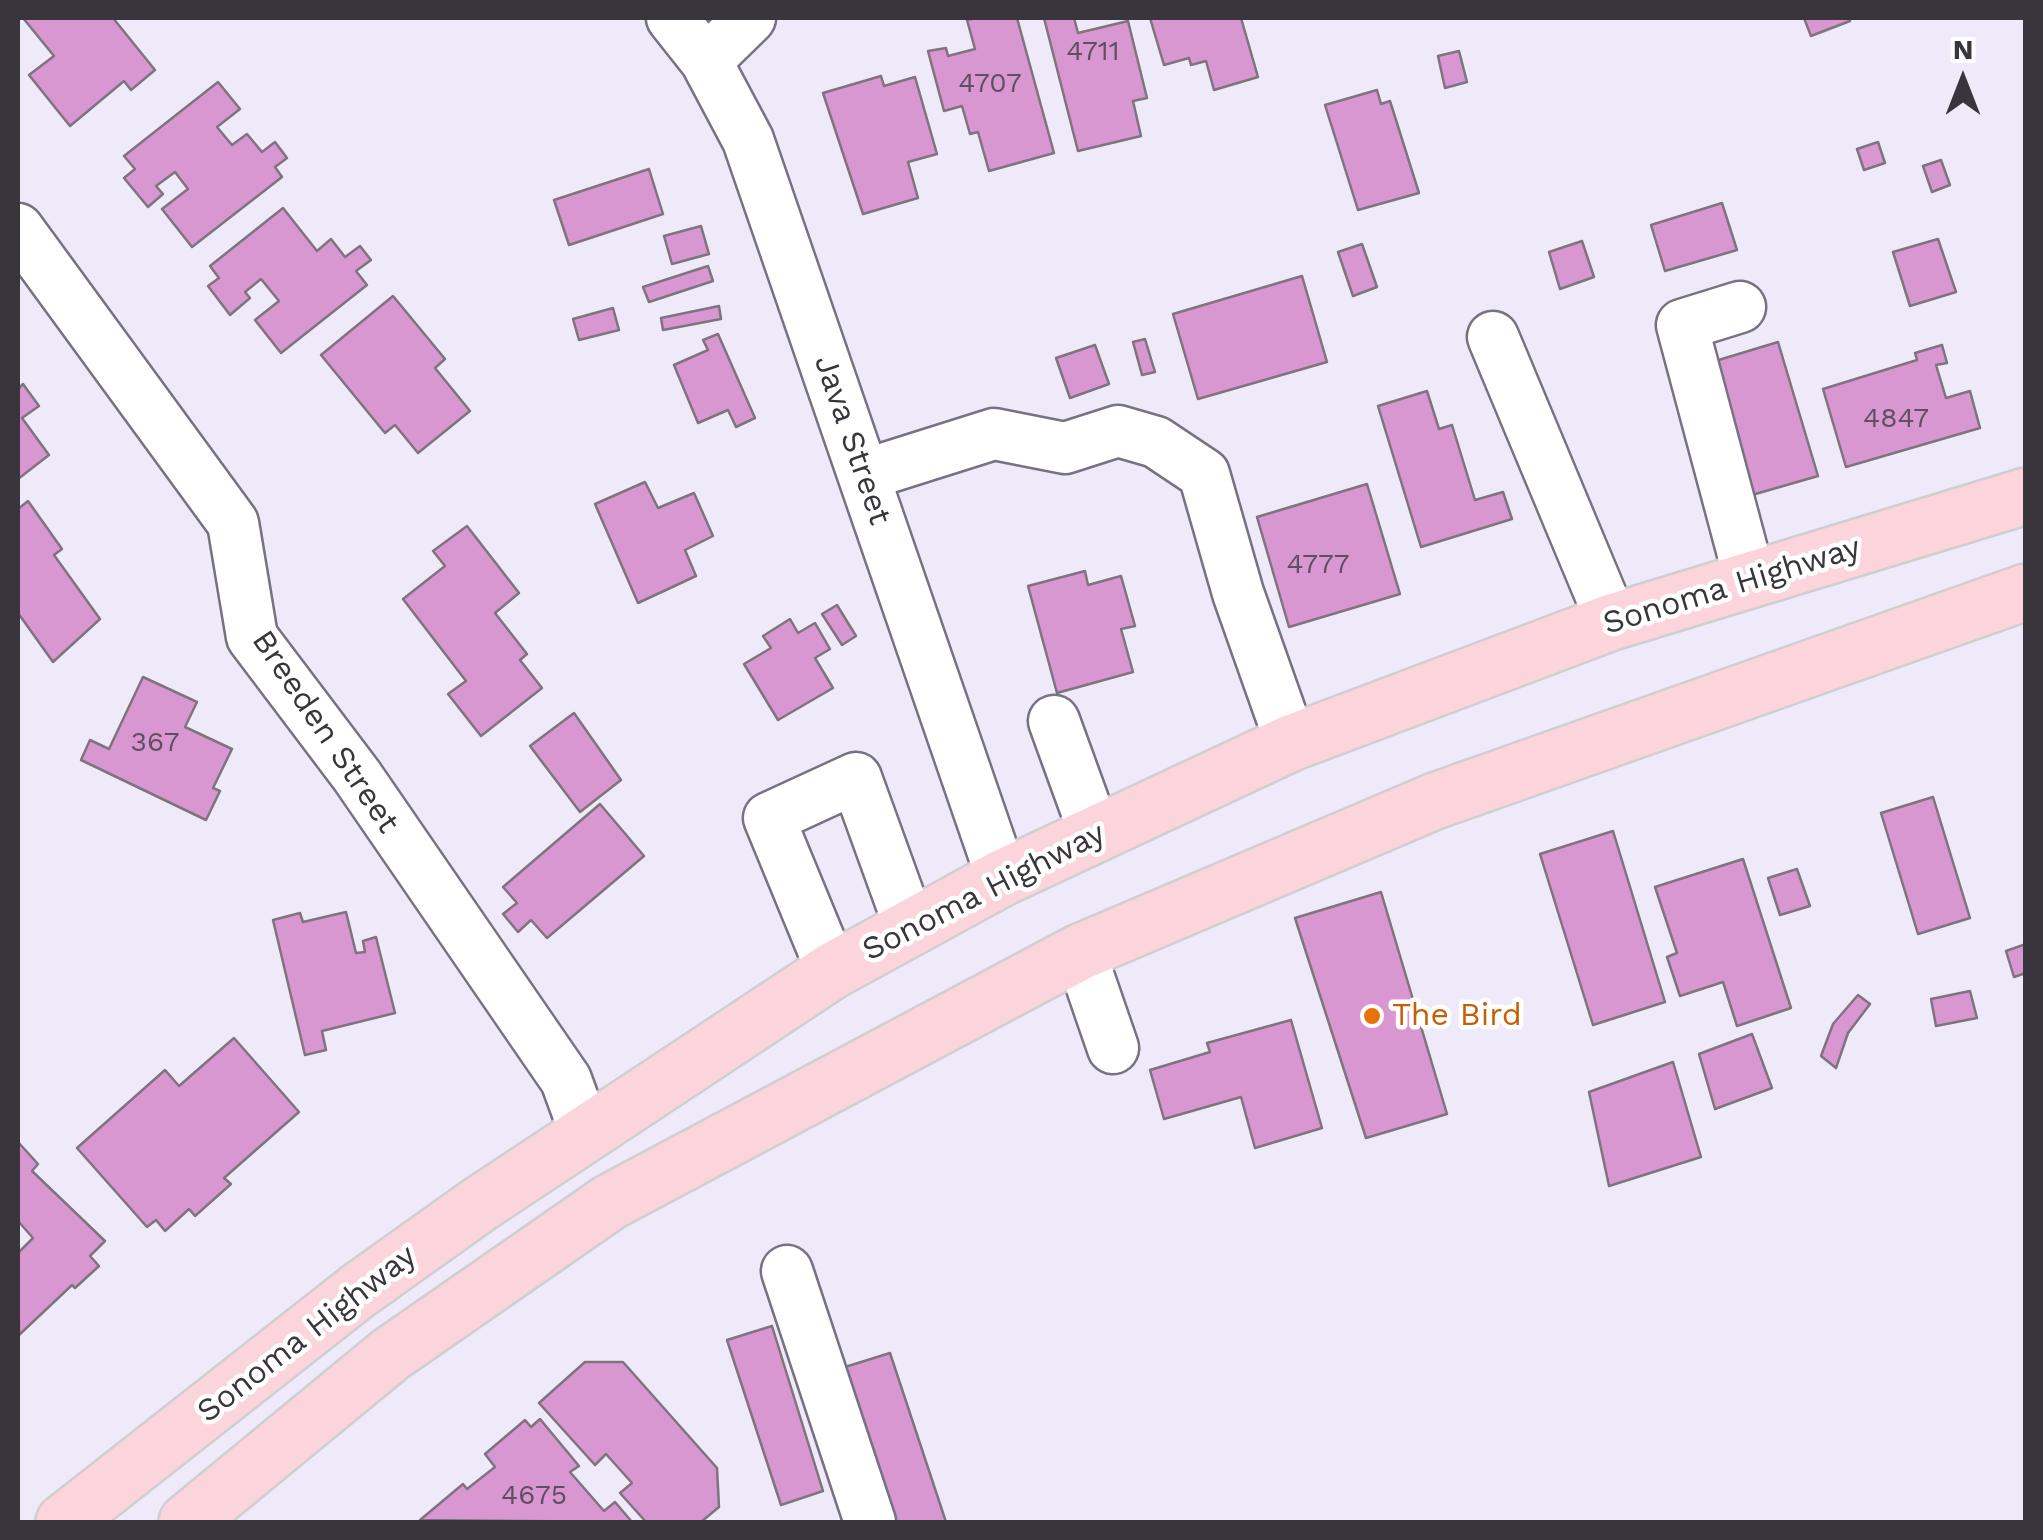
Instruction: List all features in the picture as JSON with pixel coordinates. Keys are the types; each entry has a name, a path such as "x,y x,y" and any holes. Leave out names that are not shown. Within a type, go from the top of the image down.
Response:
{"main road":[{"name":"Sonoma Highway","path":"64,1522 358,1291 586,1132 832,971 1002,878 1290,743 1612,622 2026,496"},
{"name":"Sonoma Highway","path":"187,1522 392,1354 610,1202 1080,952 1435,801 2026,592"}],"street":[{"name":"Java Street","path":"672,18 706,60 748,140 1002,878"},
{"path":"706,60 750,18"},
{"name":"Breeden Street","path":"18,229 233,523 252,637 357,776 566,1080 586,1132"},
{"path":"1740,307 1682,324 1750,580"},
{"path":"1493,337 1612,622"},
{"path":"864,475 994,434 1065,448 1118,431 1156,442 1204,474 1238,593 1290,743"},
{"path":"1054,721 1096,834"},
{"path":"832,971 769,818 856,778 911,930"},
{"path":"1080,952 1113,1048"},
{"path":"787,1271 870,1522"}],"building":[{"path":"23,18 113,18 155,70 131,90 124,81 70,126 29,75 54,56"},
{"path":"1017,18 1054,153 989,171 978,132 970,134 962,106 944,111 928,51 946,48 948,56 975,49 967,20"},
{"path":"1044,18 1074,18 1078,33 1128,21 1147,98 1133,101 1141,136 1078,151"},
{"path":"1150,18 1241,18 1258,77 1214,90 1206,61 1191,65 1189,58 1164,65"},
{"path":"1804,18 1849,18 1850,21 1811,36"},
{"path":"1459,51 1467,82 1445,88 1438,56"},
{"path":"881,76 884,86 915,77 937,154 908,162 918,198 863,214 823,93"},
{"path":"218,82 240,109 217,127 232,145 247,134 262,152 275,142 287,158 275,167 282,177 192,247 162,209 188,189 175,172 156,186 163,194 148,207 124,178 135,169 124,156"},
{"path":"1377,90 1381,104 1390,101 1419,193 1358,210 1325,105"},
{"path":"1878,142 1885,163 1864,170 1857,149"},
{"path":"1941,160 1950,185 1932,192 1923,166"},
{"path":"649,169 663,214 569,245 554,200"},
{"path":"1722,203 1737,250 1665,271 1651,225"},
{"path":"283,208 317,251 331,239 345,257 360,246 371,260 356,271 367,285 281,353 255,320 279,301 261,279 245,292 250,298 230,315 208,286 219,278 210,266"},
{"path":"701,226 709,254 672,264 664,236"},
{"path":"1938,239 1956,292 1910,306 1893,252"},
{"path":"1582,241 1594,277 1560,289 1549,252"},
{"path":"1362,244 1377,287 1353,296 1338,252"},
{"path":"708,266 713,281 649,302 643,287"},
{"path":"1302,276 1327,362 1198,399 1173,314"},
{"path":"393,296 445,359 435,368 470,411 418,453 395,425 385,433 321,355"},
{"path":"719,306 721,319 663,330 661,318"},
{"path":"613,308 619,330 579,340 573,319"},
{"path":"718,334 755,418 736,427 728,410 698,423 674,365 708,350 703,340"},
{"path":"1145,339 1155,372 1142,375 1133,342"},
{"path":"1778,342 1818,476 1752,495 1712,362"},
{"path":"1095,345 1109,384 1070,398 1056,358"},
{"path":"1942,345 1947,363 1936,365 1946,398 1970,391 1980,428 1846,467 1823,389 1917,360 1915,353"},
{"path":"23,384 39,406 22,418 49,455 18,479 18,389"},
{"path":"1427,391 1439,429 1452,425 1475,500 1503,492 1512,519 1421,547 1378,406"},
{"path":"645,482 658,508 694,493 713,536 685,550 696,576 638,603 595,504"},
{"path":"1367,484 1400,594 1289,627 1257,517"},
{"path":"28,501 62,549 54,555 100,619 53,662 18,613 18,509"},
{"path":"467,526 519,593 495,613 527,654 520,660 542,688 481,736 448,694 466,681 403,599 445,566 433,551"},
{"path":"1085,571 1088,585 1121,576 1135,626 1121,629 1133,672 1057,693 1028,586"},
{"path":"837,605 856,636 842,645 822,614"},
{"path":"790,619 798,633 815,623 830,649 815,658 833,688 778,720 744,664 771,648 763,636"},
{"path":"143,677 197,702 185,727 232,749 213,788 220,791 206,820 81,760 90,740 109,749"},
{"path":"574,713 621,780 580,812 530,746"},
{"path":"1933,797 1970,918 1918,934 1881,813"},
{"path":"600,804 644,856 547,938 531,920 518,932 503,914 517,903 503,887"},
{"path":"1613,831 1665,1002 1593,1025 1540,854"},
{"path":"1743,859 1791,1008 1737,1026 1723,982 1680,996 1667,957 1677,953 1655,887"},
{"path":"1797,869 1810,906 1780,915 1768,878"},
{"name":"The Bird","path":"1381,892 1447,1114 1366,1138 1295,918"},
{"path":"346,912 356,953 365,952 363,941 376,937 395,1013 322,1031 326,1050 305,1055 273,920 300,913 303,922"},
{"path":"2026,944 2026,973 2014,977 2006,951"},
{"path":"1970,991 1977,1018 1936,1026 1931,999"},
{"path":"1858,995 1870,1004 1848,1033 1836,1068 1821,1056 1833,1024"},
{"path":"1291,1020 1322,1128 1255,1148 1241,1097 1164,1119 1150,1070 1210,1052 1207,1043"},
{"path":"1752,1034 1772,1088 1715,1109 1699,1054"},
{"path":"234,1038 299,1112 224,1178 231,1184 195,1216 189,1209 165,1231 156,1220 147,1227 77,1148 165,1070 179,1086"},
{"path":"1673,1062 1701,1157 1609,1186 1589,1092"},
{"path":"18,1142 38,1164 32,1171 105,1241 90,1256 99,1266 75,1288 72,1285 19,1335 18,1253 33,1238 18,1221"},
{"path":"772,1326 823,1491 781,1505 727,1340"},
{"path":"890,1353 946,1522 894,1522 845,1367"},
{"path":"585,1362 623,1362 717,1468 719,1507 701,1522 646,1522 620,1493 632,1483 606,1454 595,1465 539,1403"},
{"path":"540,1419 579,1466 570,1472 604,1511 615,1502 632,1522 420,1520 463,1484 467,1489 495,1467 485,1454 525,1420 531,1427"}],"place":[{"name":"The Bird","path":"1372,1016"}]}
